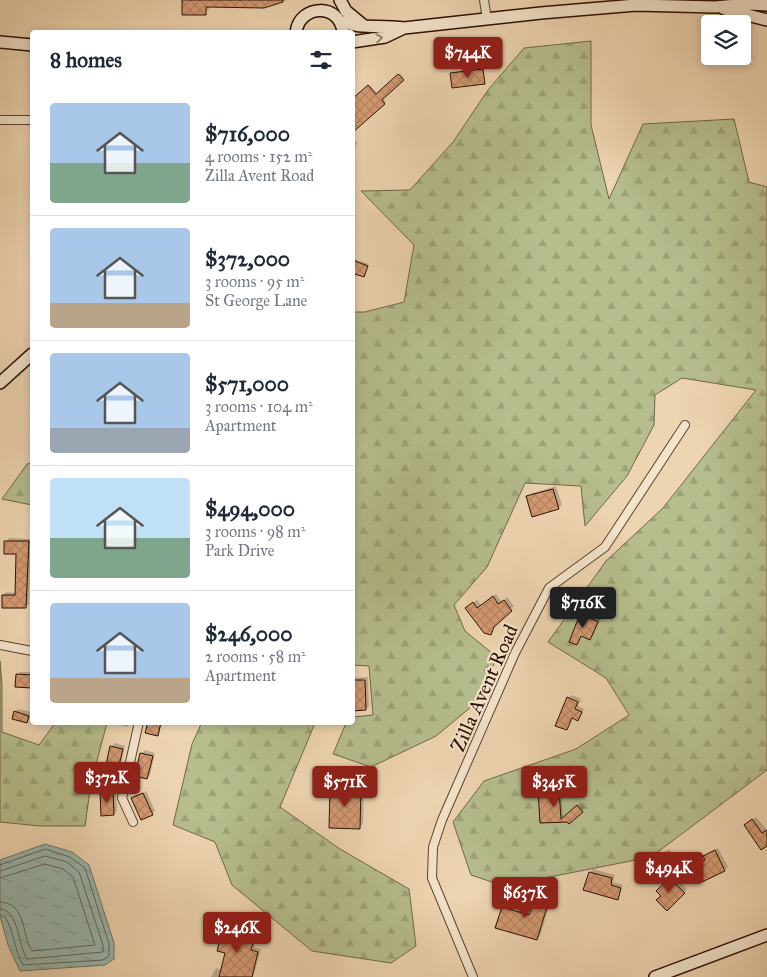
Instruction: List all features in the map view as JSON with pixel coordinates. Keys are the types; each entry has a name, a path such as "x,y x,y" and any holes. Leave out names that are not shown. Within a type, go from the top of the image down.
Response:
{"main road":[{"path":"297,29 304,16 313,11 320,0"},
{"path":"338,0 338,19 342,30"},
{"path":"338,0 351,17 369,28"},
{"path":"313,11 329,12 338,19 354,26 369,28 395,26 404,28 636,5 715,7 748,4 767,6"},
{"path":"715,7 767,20"},
{"path":"355,42 386,37 404,28"},
{"path":"0,42 30,46"},
{"path":"0,383 30,356"},
{"path":"661,976 767,935"}],"street":[{"path":"484,0 486,20"},
{"path":"0,120 30,120"},
{"name":"Zilla Avent Road","path":"473,977 432,878 433,848 442,820 515,653 549,588 605,547 685,425"},
{"path":"0,646 30,652"},
{"path":"133,822 122,798 138,725"}],"green space":[{"path":"591,41 591,125 609,199 643,124 734,119 749,182 767,187 767,770 651,857 504,886 471,875 453,822 484,781 576,749 629,715 606,678 548,642 606,561 663,508 756,390 682,378 655,395 654,425 627,476 585,526 581,486 525,483 487,567 454,605 465,631 497,657 477,702 436,736 371,767 333,754 345,725 355,725 355,717 373,715 369,666 355,665 355,312 365,312 404,302 414,245 361,191 410,190 453,142 488,90 524,48"},
{"path":"30,463 30,505 2,499 27,464"},
{"path":"0,661 2,732 39,745 54,725 106,725 91,783 85,826 40,826 0,822"},
{"path":"201,725 314,725 280,807 340,849 409,889 416,946 391,963 312,951 232,885 215,842 173,825 192,744"}],"water":[{"path":"45,844 72,852 89,865 114,943 114,959 105,965 20,971 8,945 0,916 0,860"}],"building":[{"path":"182,0 283,0 283,2 264,8 206,7 206,15 182,15"},
{"path":"483,69 485,84 452,88 450,73"},
{"path":"398,74 404,80 382,100 385,104 355,130 355,96 368,85 376,94"},
{"path":"355,261 368,266 364,277 355,274"},
{"path":"553,489 559,509 532,517 526,496"},
{"path":"4,541 29,541 26,608 2,608 2,595 15,595 16,554 4,554"},
{"path":"493,596 498,604 504,600 512,611 494,627 491,635 484,633 465,608 473,602 477,608"},
{"path":"580,614 598,622 590,640 581,636 577,645 569,642"},
{"path":"16,674 30,675 30,688 15,687"},
{"path":"355,680 365,680 366,710 355,711"},
{"path":"567,697 578,702 575,709 582,712 578,721 572,718 567,730 555,726"},
{"path":"14,711 29,716 27,723 12,719"},
{"path":"147,725 160,725 158,736 145,733"},
{"path":"110,746 123,749 117,773 105,769"},
{"path":"140,753 153,756 147,779 135,776"},
{"path":"330,787 361,788 360,829 329,828"},
{"path":"559,789 561,819 577,805 583,812 569,824 567,822 540,823 538,790"},
{"path":"113,791 114,815 101,816 100,792"},
{"path":"143,793 153,815 141,820 131,798"},
{"path":"752,819 762,833 767,830 767,846 761,850 744,825"},
{"path":"715,850 725,871 702,882 694,865 705,860 703,856"},
{"path":"665,852 677,867 669,874 657,858"},
{"path":"589,872 612,878 611,885 621,888 618,900 583,890"},
{"path":"669,878 685,893 667,911 656,900 661,896 656,891"},
{"path":"536,893 550,897 537,940 495,928 502,907 529,915"},
{"path":"223,927 255,936 251,950 258,952 252,977 219,977 225,953 217,951"}]}
